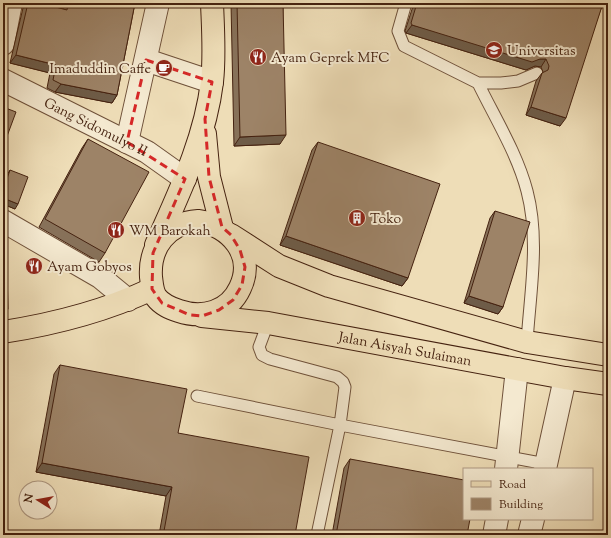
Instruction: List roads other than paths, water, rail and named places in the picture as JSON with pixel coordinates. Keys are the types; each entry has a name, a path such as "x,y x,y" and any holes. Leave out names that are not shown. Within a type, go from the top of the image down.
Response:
{"main road":[{"path":"205,119 209,177 227,232 244,258 245,267 242,284 233,300 219,310 202,316 190,315 168,307 156,296 152,289 151,263 156,245 185,179 205,119 212,82 212,3"},
{"path":"156,245 171,229 184,223 205,222 227,232 261,256 297,274 329,286 527,342 608,355"},
{"path":"3,332 67,320 128,300 152,289"},
{"name":"Jalan Aisyah Sulaiman","path":"202,316 268,323 565,378 608,384"}],"street":[{"path":"3,44 11,3"},
{"path":"128,142 158,3"},
{"path":"146,60 212,82"},
{"name":"Gang Sidomulyo II","path":"3,80 147,152 185,179"},
{"path":"3,221 100,277 128,300"},
{"path":"507,463 517,369"},
{"path":"546,466 565,378"},
{"path":"494,535 497,520"},
{"path":"529,535 533,520"}],"lane":[{"path":"406,3 398,31 404,46 478,83 518,81 537,73"},
{"path":"478,83 519,169 527,190 531,212 533,253 527,342"},
{"path":"268,323 259,347 262,355 270,359 337,377 343,382 345,393 340,426 317,535"},
{"path":"197,396 507,463 546,466"}],"place":[{"name":"Universitas","path":"494,50"},
{"name":"Ayam Geprek MFC","path":"258,57"},
{"name":"Imaduddin Caffe","path":"164,68"},
{"name":"Toko","path":"357,218"},
{"name":"WM Barokah","path":"116,230"},
{"name":"Ayam Gobyos","path":"34,266"}]}
